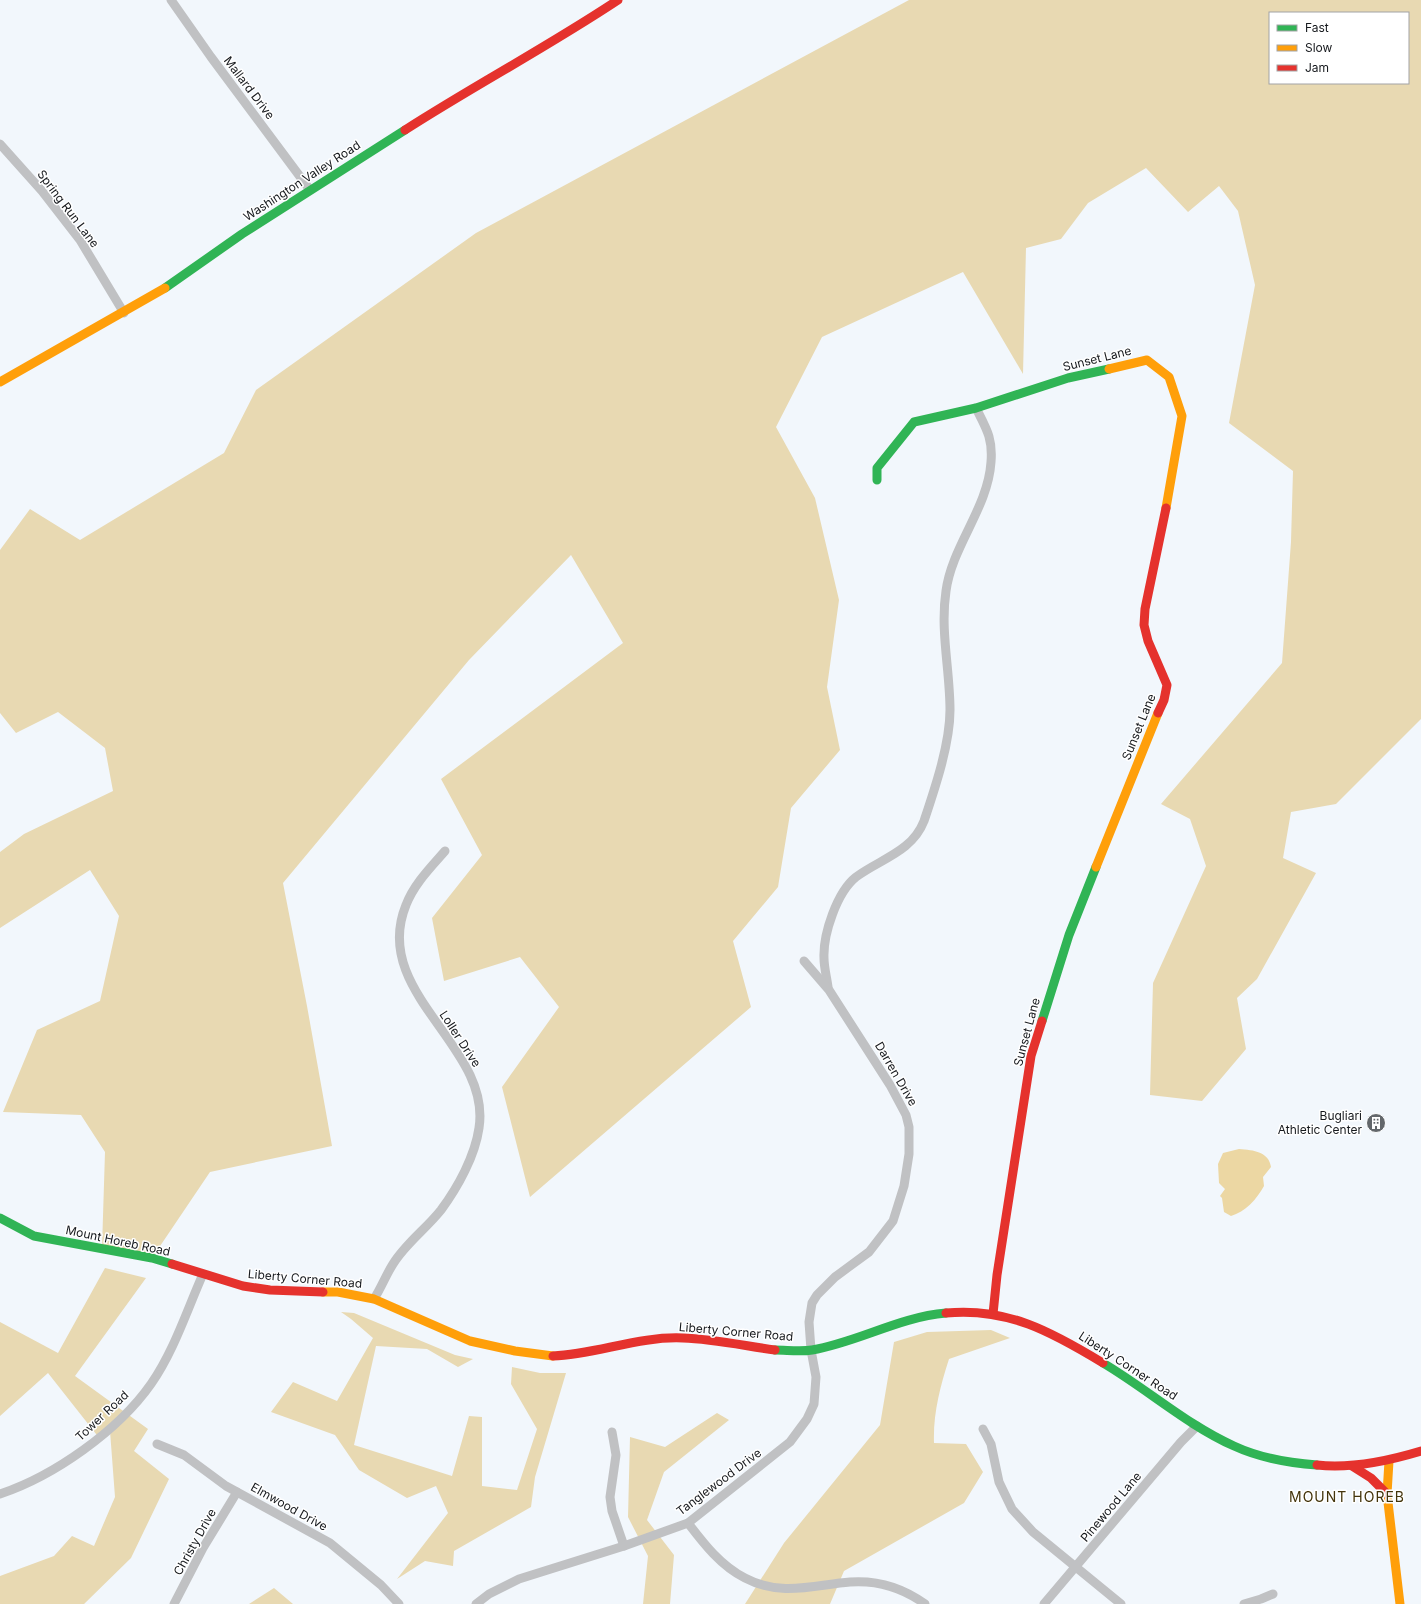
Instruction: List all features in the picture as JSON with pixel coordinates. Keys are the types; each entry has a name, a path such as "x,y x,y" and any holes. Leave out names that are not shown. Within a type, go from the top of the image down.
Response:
{"street":[{"name":"Mallard Drive","path":"171,0 211,57 310,190"},
{"name":"Washington Valley Road","path":"0,382 157,293 310,190 455,98 583,23 618,0"},
{"name":"Spring Run Lane","path":"0,144 42,191 80,240 124,313"},
{"name":"Sunset Lane","path":"976,408 1068,378 1147,360 1169,377 1182,416 1157,557 1144,609 1144,625 1148,641 1159,663 1167,685 1164,700 1109,831 1080,910 1069,934 1031,1056 992,1314"},
{"path":"829,990 824,958 831,918 840,898 848,885 857,877 908,846 915,838 923,822 946,746 950,709 945,640 946,590 953,565 989,478 991,439 976,408 914,422 877,468 877,480"},
{"name":"Loller Drive","path":"374,1299 392,1264 411,1241 441,1210 472,1155 480,1129 480,1107 475,1085 467,1068 422,1004 404,966 400,946 400,925 406,905 416,886 445,851"},
{"name":"Darren Drive","path":"804,961 829,990 890,1085 906,1115 909,1127 909,1154 904,1186 893,1221 869,1252 835,1277 817,1295 812,1303 808,1322 811,1350"},
{"name":"Mount Horeb Road","path":"0,1218 34,1236 152,1258 233,1283"},
{"name":"Tower Road","path":"0,1494 26,1484 79,1454 133,1407 151,1384 170,1350 203,1274"},
{"name":"Liberty Corner Road","path":"233,1283 270,1290 346,1293 374,1299 470,1341 515,1351 550,1356 576,1355 644,1340 683,1338 775,1350 811,1350 843,1342 904,1320 931,1314 952,1312 992,1314 1015,1318 1064,1339 1133,1381 1197,1426 1234,1446 1264,1457 1293,1463 1333,1467 1389,1462 1421,1451"},
{"name":"Tanglewood Drive","path":"476,1604 489,1594 519,1579 624,1546 688,1523 790,1442 807,1419 814,1404 816,1383 811,1350"},
{"name":"Pinewood Lane","path":"1044,1604 1181,1442 1197,1426"},
{"path":"983,1429 991,1444 999,1482 1012,1509 1033,1532 1076,1566 1120,1604"},
{"path":"612,1432 616,1455 610,1497 612,1511 624,1546"},
{"name":"Elmwood Drive","path":"157,1444 184,1455 237,1492 330,1543 381,1585 399,1604"},
{"path":"1389,1462 1387,1494 1400,1604"},
{"path":"1352,1466 1371,1478 1387,1494"},
{"name":"Christy Drive","path":"174,1604 203,1548 237,1492"},
{"path":"688,1523 706,1547 719,1560 745,1578 768,1586 799,1589 850,1582 870,1582 888,1585 910,1593 925,1604"},
{"path":"1244,1604 1273,1594"}],"shaded area":[{"path":"909,0 1421,0 1421,719 1336,804 1291,812 1283,858 1316,873 1257,979 1237,998 1246,1049 1202,1101 1150,1095 1153,983 1206,866 1190,819 1161,804 1282,663 1291,542 1293,471 1229,423 1255,285 1238,211 1219,186 1188,212 1146,168 1088,203 1061,239 1026,248 1023,374 963,272 822,337 776,427 815,498 839,600 827,687 840,750 791,808 778,887 733,941 751,1007 530,1197 502,1087 559,1007 520,957 444,981 432,918 482,855 441,779 623,643 571,555 469,660 283,883 332,1146 210,1172 152,1258 102,1248 105,1152 81,1115 3,1112 37,1030 100,1001 119,916 90,870 0,928 0,852 24,834 113,791 105,748 58,712 16,733 0,713 0,550 30,509 80,540 224,453 256,390 476,233"},
{"path":"1239,1149 1255,1151 1264,1155 1270,1162 1271,1167 1263,1177 1264,1186 1258,1196 1246,1208 1231,1216 1224,1212 1222,1198 1220,1196 1225,1189 1219,1183 1218,1164 1223,1153"},
{"path":"105,1268 146,1278 75,1376 148,1429 134,1451 169,1479 131,1558 84,1604 0,1604 0,1576 54,1556 72,1536 94,1546 115,1497 110,1431 100,1439 48,1373 0,1416 0,1322 58,1353"},
{"path":"341,1312 354,1313 455,1355 473,1359 458,1367 427,1349 376,1346 354,1445 452,1476 469,1416 482,1417 482,1486 517,1490 537,1429 511,1384 512,1367 540,1373 566,1373 535,1477 531,1507 454,1551 453,1566 425,1561 397,1579 448,1513 436,1486 407,1498 359,1470 335,1435 271,1412 293,1382 337,1401 373,1338"},
{"path":"991,1330 1010,1338 949,1359 940,1390 936,1411 934,1443 966,1444 983,1472 964,1503 844,1571 830,1604 745,1604 784,1543 880,1425 894,1342 927,1332"},
{"path":"717,1413 729,1420 664,1472 647,1520 674,1555 670,1604 643,1604 648,1556 628,1517 630,1437 665,1447"},
{"path":"274,1588 293,1604 249,1604"}],"traffic: fast":[{"path":"165,288 242,234 405,130"},
{"path":"877,480 877,468 914,422 976,408 1068,378 1109,369"},
{"path":"1042,1021 1069,935 1096,867"},
{"path":"0,1218 34,1236 152,1258 172,1264"},
{"path":"775,1350 812,1350 846,1341 912,1319 946,1313"},
{"path":"1103,1363 1200,1428 1234,1446 1254,1454 1274,1459 1317,1465"}],"traffic: slow":[{"path":"0,382 165,288"},
{"path":"1109,369 1147,360 1169,377 1182,416 1166,508"},
{"path":"1096,867 1158,713"},
{"path":"323,1292 338,1292 374,1299 470,1341 515,1351 553,1356"},
{"path":"1389,1461 1387,1494 1400,1604"}],"traffic: jam":[{"path":"405,130 618,0"},
{"path":"1158,713 1164,700 1167,685 1148,641 1144,625 1145,609 1166,508"},
{"path":"993,1314 997,1275 1031,1056 1042,1021"},
{"path":"172,1264 243,1286 270,1290 323,1292"},
{"path":"946,1313 968,1312 989,1314 1028,1324 1066,1341 1103,1363"},
{"path":"553,1356 569,1355 634,1342 667,1338 706,1340 775,1350"},
{"path":"1317,1465 1357,1465 1396,1458 1421,1451"},
{"path":"1352,1466 1371,1478 1387,1494"}],"place":[{"name":"Bugliari Athletic Center","path":"1376,1123"}],"district":[{"name":"MOUNT HOREB","path":"1347,1497"}]}
